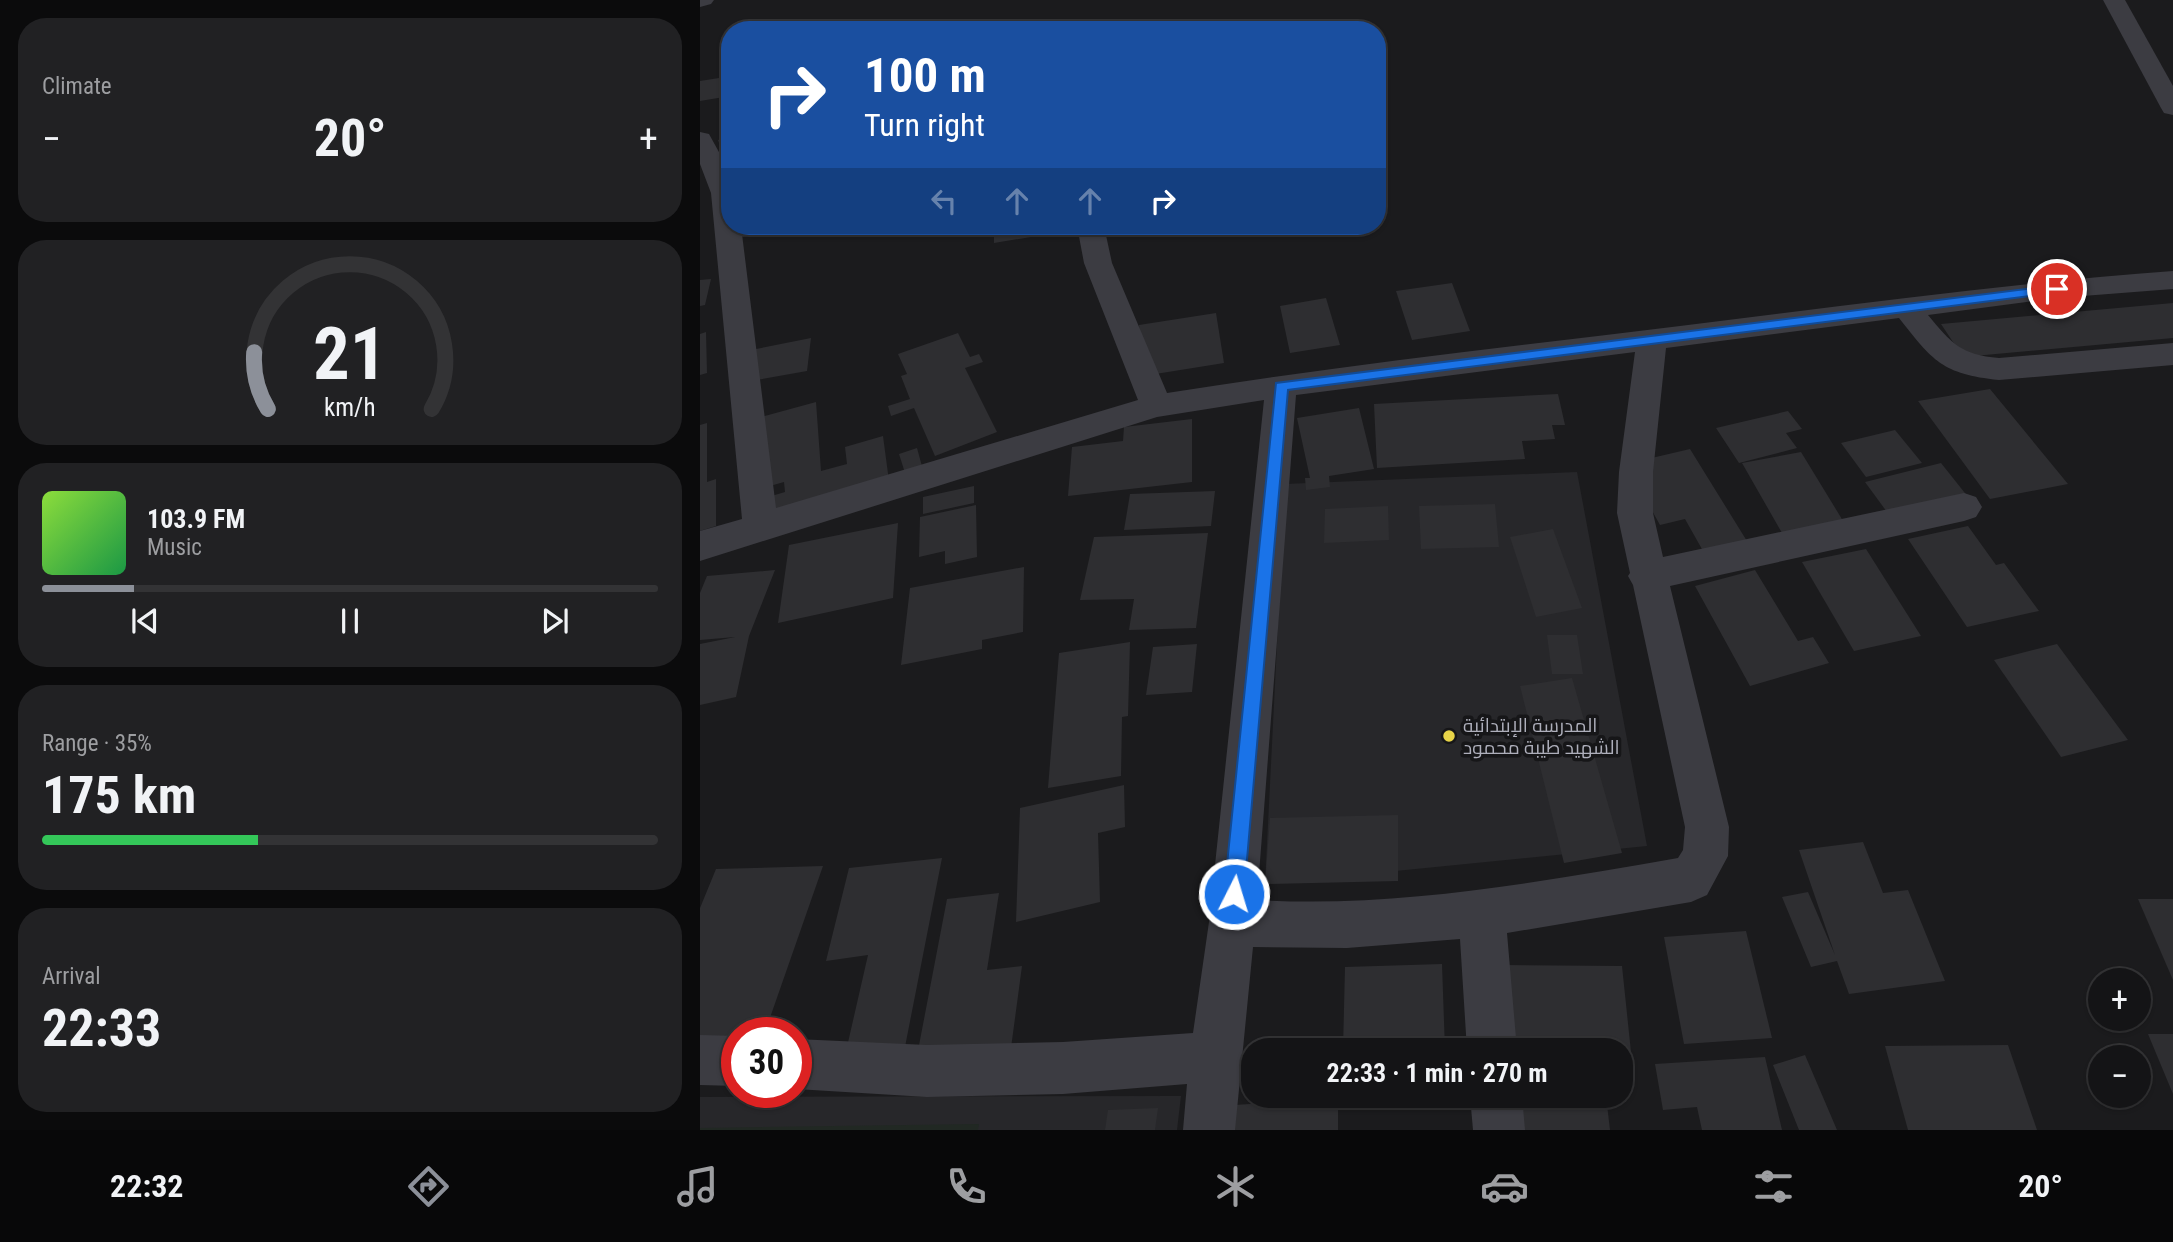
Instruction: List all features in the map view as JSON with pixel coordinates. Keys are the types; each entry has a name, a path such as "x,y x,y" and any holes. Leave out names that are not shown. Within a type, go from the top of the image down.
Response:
{"street":[{"path":"2114,0 2173,108"},
{"path":"700,139 721,184"},
{"path":"729,235 761,528"},
{"path":"1092,235 1098,264 1156,406"},
{"path":"700,546 1156,406 1281,386 1906,307 2057,289 2173,280"},
{"path":"1906,307 1946,355 1958,363 1974,368 1998,369 2173,354"},
{"path":"1231,922 1276,926 1333,925 1482,915 1691,879 1704,856 1707,827 1647,576 1635,513 1636,472 1652,339"},
{"path":"1209,1130 1281,386"},
{"path":"1647,576 1964,507"},
{"path":"1482,915 1491,1038"},
{"path":"812,1066 927,1071 1063,1068 1215,1057"},
{"path":"700,1060 721,1061"},
{"path":"1497,1108 1499,1130"}],"shaded area":[{"name":"المدرسة الإبتدائية الشهيد طيبة محمود","path":"1577,472 1647,846 1265,884 1285,484"},
{"path":"1181,1096 1177,1130 700,1130 700,1097 721,1097 721,1108 812,1108 812,1097"},
{"path":"979,1124 978,1130 700,1130 700,1128"}],"building":[{"path":"719,78 721,98 700,101 700,81"},
{"path":"723,235 752,235 716,243"},
{"path":"994,235 1043,235 994,243"},
{"path":"711,279 705,305 700,306 700,280"},
{"path":"1452,283 1470,331 1412,340 1396,291"},
{"path":"1326,298 1340,345 1290,353 1280,306"},
{"path":"2173,303 2173,338 1963,357 1941,324"},
{"path":"1216,313 1224,363 1143,376 1139,325"},
{"path":"706,332 707,373 700,375 700,334"},
{"path":"958,333 970,357 979,354 983,362 965,368 997,432 935,456 914,408 891,416 888,406 910,399 901,376 907,374 898,354"},
{"path":"811,338 807,371 746,382 751,350"},
{"path":"1990,389 2068,484 1990,499 1918,401"},
{"path":"1558,394 1565,425 1552,425 1555,439 1522,441 1525,459 1377,468 1374,404"},
{"path":"816,402 821,471 847,464 845,447 883,436 889,481 762,519 761,499 785,492 784,482 756,490 754,419"},
{"path":"1359,408 1374,469 1329,476 1330,487 1306,490 1305,478 1310,478 1297,418"},
{"path":"1788,411 1802,429 1786,433 1797,448 1739,463 1716,428"},
{"path":"1192,419 1192,482 1068,496 1072,447 1123,441 1124,427"},
{"path":"707,423 707,482 716,479 716,526 700,531 700,425"},
{"path":"1895,430 1922,463 1866,477 1841,443"},
{"path":"917,448 923,470 906,476 899,454"},
{"path":"1690,449 1750,546 1707,558 1685,519 1660,525 1626,464"},
{"path":"1801,452 1848,529 1786,540 1742,463"},
{"path":"1941,463 1976,507 1898,527 1865,482"},
{"path":"974,486 974,503 923,514 923,497"},
{"path":"1215,491 1211,526 1124,530 1130,494"},
{"path":"1495,504 1499,547 1421,549 1419,506"},
{"path":"976,505 977,557 945,564 945,551 919,557 920,517"},
{"path":"1388,506 1389,540 1324,543 1325,509"},
{"path":"898,523 893,598 778,623 789,545"},
{"path":"1968,526 1996,565 2004,563 2039,611 1967,627 1908,539"},
{"path":"1553,529 1582,608 1536,617 1510,537"},
{"path":"1208,533 1196,628 1129,630 1134,599 1080,600 1094,537"},
{"path":"1866,549 1921,636 1854,651 1802,562"},
{"path":"1024,567 1023,632 982,640 982,649 901,665 910,588"},
{"path":"775,570 749,636 736,697 700,705 700,644 735,637 700,640 700,593 707,576"},
{"path":"1755,570 1798,641 1813,637 1829,663 1750,686 1695,586"},
{"path":"1547,635 1577,635 1583,674 1552,674"},
{"path":"1130,642 1128,716 1122,717 1121,776 1048,788 1059,653"},
{"path":"1197,644 1192,692 1146,695 1153,647"},
{"path":"2057,644 2128,740 2061,757 1994,660"},
{"path":"1572,678 1622,853 1564,863 1520,686"},
{"path":"1124,785 1125,827 1098,833 1100,902 1016,922 1020,808"},
{"path":"1398,815 1398,881 1265,884 1270,818"},
{"path":"1863,842 1883,893 1908,890 1945,981 1849,994 1837,961 1811,967 1782,897 1808,892 1835,955 1799,850"},
{"path":"942,858 904,1052 844,1060 868,955 826,961 849,868"},
{"path":"823,866 770,1017 721,1017 721,1056 700,1057 700,908 716,869"},
{"path":"999,893 987,970 1022,966 1011,1048 916,1061 947,899"},
{"path":"2138,899 2173,899 2173,980"},
{"path":"1746,931 1772,1038 1684,1044 1664,937"},
{"path":"1442,964 1445,1038 1343,1038 1345,967"},
{"path":"1503,965 1622,966 1630,1038 1506,1038"},
{"path":"2148,1034 2173,1034 2173,1094"},
{"path":"2008,1045 2037,1130 1908,1130 1885,1046"},
{"path":"1805,1055 1837,1130 1799,1130 1773,1065"},
{"path":"1765,1057 1782,1130 1702,1130 1697,1107 1663,1110 1655,1064"},
{"path":"1235,1105 1241,1105 1241,1108 1338,1108 1338,1130 1233,1130"},
{"path":"1158,1108 1155,1130 1105,1130 1108,1110"},
{"path":"1507,1108 1607,1108 1610,1130 1509,1130"}],"place":[{"name":"المدرسة الإبتدائية الشهيد طيبة محمود","path":"1449,736"}],"route":[{"path":"1234,894 1281,386 2057,289"}]}
